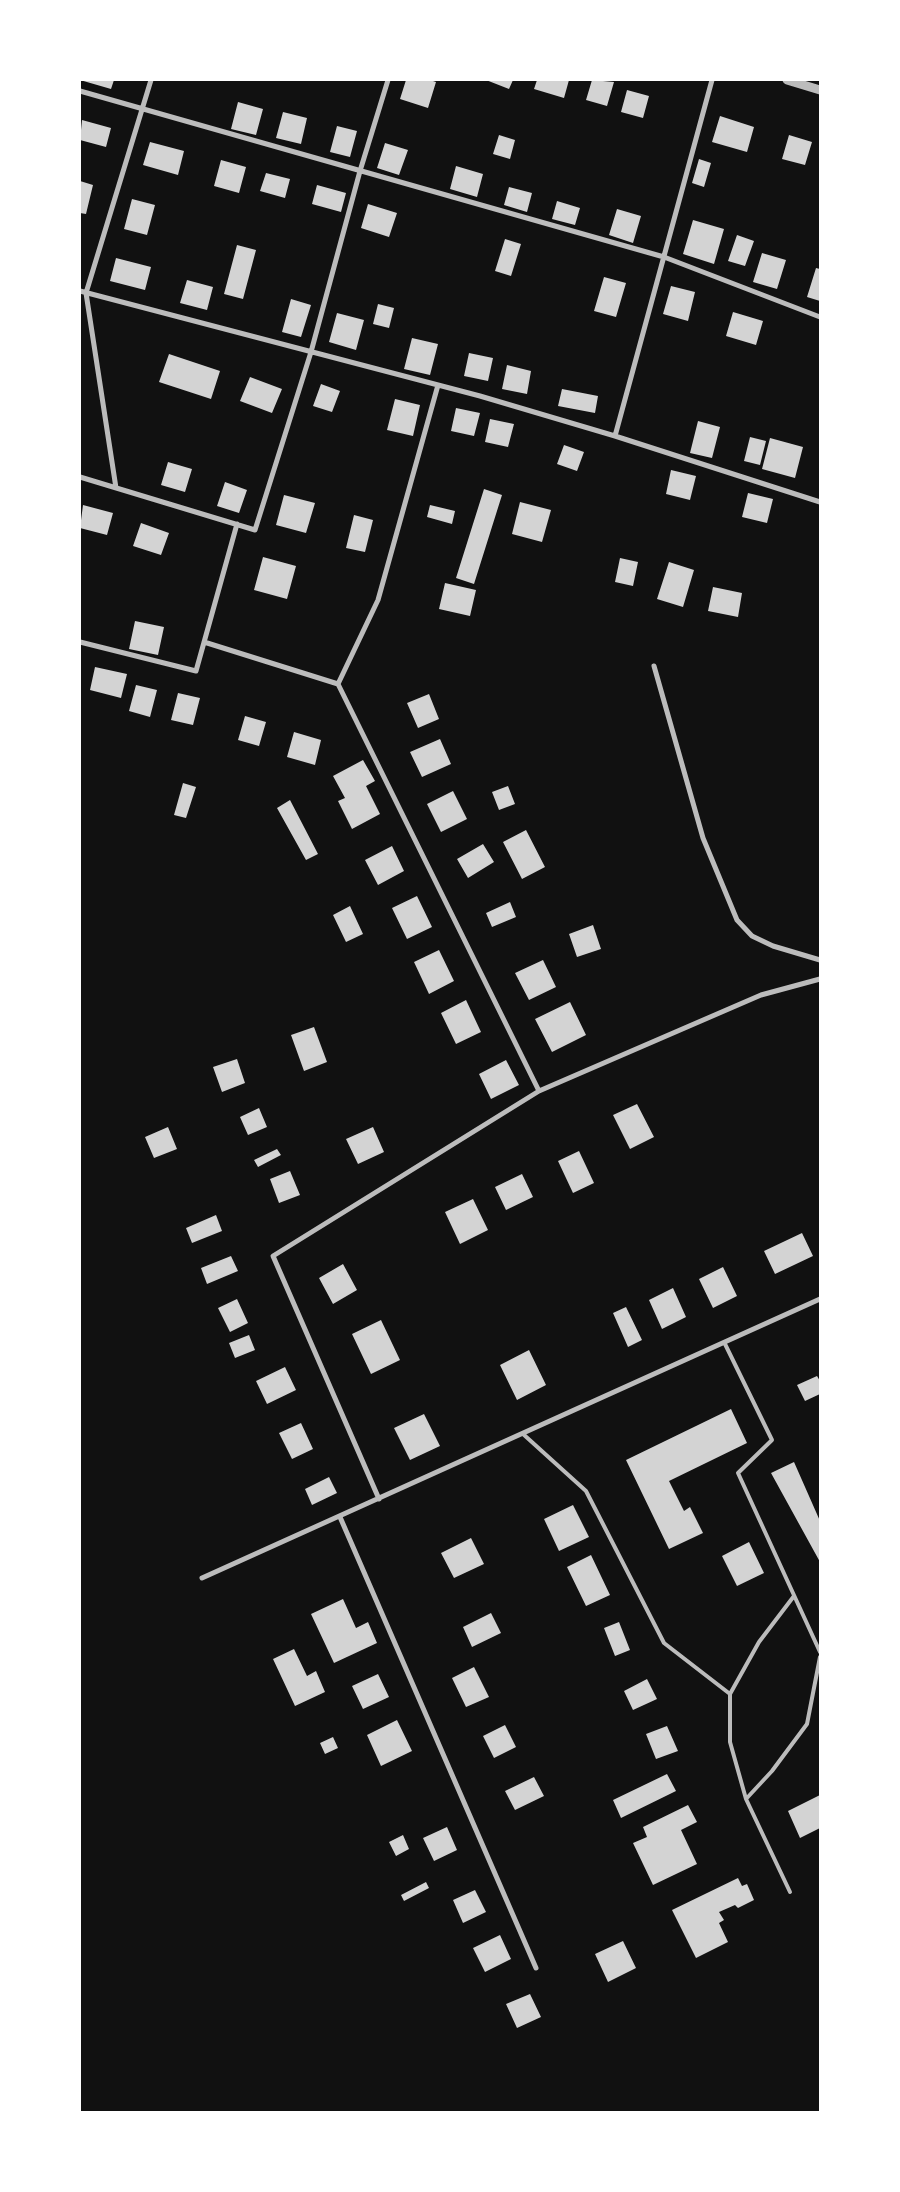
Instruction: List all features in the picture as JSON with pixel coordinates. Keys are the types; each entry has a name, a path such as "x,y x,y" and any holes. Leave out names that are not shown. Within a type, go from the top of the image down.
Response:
{"street":[{"path":"116,488 86,293 151,80"},
{"path":"80,477 254,530 311,352 360,171 388,80"},
{"path":"614,436 712,80"},
{"path":"787,80 820,90"},
{"path":"80,91 664,258 820,317"},
{"path":"80,291 438,385 614,436 820,502"},
{"path":"338,684 378,600 438,385"},
{"path":"80,642 196,671 237,524"},
{"path":"204,642 338,684 539,1091"},
{"path":"654,666 703,838 737,920 752,936 773,946 820,960"},
{"path":"379,1499 273,1256 539,1091 761,995 820,979"},
{"path":"202,1578 820,1300"},
{"path":"340,1517 536,1968"}],"lane":[{"path":"725,1344 772,1440 738,1473 820,1652"},
{"path":"523,1434 586,1491 664,1643 730,1694"},
{"path":"790,1892 746,1799 730,1742 730,1694 759,1642 794,1596"},
{"path":"746,1799 772,1771 806,1724 820,1657"}],"building":[{"path":"80,80 114,80 111,89"},
{"path":"406,80 430,80 436,82 428,108 400,99"},
{"path":"486,80 513,80 509,89"},
{"path":"537,80 569,80 564,98 534,89"},
{"path":"592,80 614,82 607,106 586,100"},
{"path":"627,90 649,96 643,118 621,112"},
{"path":"238,102 263,109 256,135 231,129"},
{"path":"283,112 307,118 301,144 276,138"},
{"path":"720,116 754,127 747,152 712,142"},
{"path":"82,120 111,128 106,147 80,140"},
{"path":"337,126 357,131 350,157 330,152"},
{"path":"499,135 515,140 510,159 493,154"},
{"path":"789,135 812,142 805,165 782,159"},
{"path":"150,142 184,151 178,175 143,165"},
{"path":"385,143 408,150 399,175 377,168"},
{"path":"699,159 711,163 704,187 692,183"},
{"path":"221,160 246,167 239,193 214,186"},
{"path":"456,166 483,174 477,197 450,189"},
{"path":"266,173 290,179 285,198 260,191"},
{"path":"80,181 93,185 86,214 80,213"},
{"path":"317,185 346,193 341,212 312,204"},
{"path":"509,187 532,193 527,212 504,205"},
{"path":"132,199 155,205 147,235 124,229"},
{"path":"557,201 580,208 575,225 552,219"},
{"path":"368,204 397,213 389,237 361,228"},
{"path":"617,209 641,216 633,243 609,235"},
{"path":"693,220 724,229 714,264 683,254"},
{"path":"737,235 754,241 745,266 728,261"},
{"path":"505,239 521,244 511,276 495,271"},
{"path":"237,245 256,250 243,299 224,294"},
{"path":"762,253 786,260 777,289 753,282"},
{"path":"116,258 151,267 145,290 110,281"},
{"path":"816,268 820,269 820,301 807,297"},
{"path":"604,277 626,283 616,317 594,311"},
{"path":"187,280 213,287 207,310 180,303"},
{"path":"671,286 695,292 688,321 663,314"},
{"path":"291,299 311,305 301,337 282,332"},
{"path":"378,304 394,308 389,328 373,324"},
{"path":"733,312 763,321 756,345 726,336"},
{"path":"337,313 364,320 356,350 329,342"},
{"path":"412,338 438,344 430,375 404,369"},
{"path":"469,353 493,358 488,381 464,376"},
{"path":"169,354 220,371 211,399 159,382"},
{"path":"507,365 531,371 527,394 502,389"},
{"path":"250,377 282,389 272,413 240,401"},
{"path":"321,384 340,391 332,412 313,406"},
{"path":"562,389 598,396 595,413 558,406"},
{"path":"395,399 420,405 413,436 387,430"},
{"path":"456,408 480,413 474,436 451,431"},
{"path":"490,419 514,424 508,447 485,442"},
{"path":"698,421 720,427 712,458 690,453"},
{"path":"750,437 766,441 760,465 744,461"},
{"path":"770,438 803,447 795,478 762,469"},
{"path":"564,445 584,452 577,471 557,464"},
{"path":"168,462 192,469 185,492 161,485"},
{"path":"671,470 696,476 690,500 666,494"},
{"path":"225,482 247,490 239,513 217,506"},
{"path":"484,489 502,495 474,584 456,578"},
{"path":"748,493 773,499 767,523 742,517"},
{"path":"284,495 315,503 306,533 276,525"},
{"path":"520,502 551,510 542,542 512,534"},
{"path":"83,505 113,513 107,535 80,528"},
{"path":"430,505 455,511 452,524 427,517"},
{"path":"354,515 373,520 365,552 346,548"},
{"path":"141,523 169,533 161,555 133,546"},
{"path":"263,557 296,566 287,599 254,590"},
{"path":"620,558 638,562 633,586 615,582"},
{"path":"669,562 694,570 683,607 657,599"},
{"path":"445,583 476,590 470,616 439,609"},
{"path":"713,587 742,593 738,617 708,611"},
{"path":"135,621 164,627 158,655 129,649"},
{"path":"95,667 127,674 121,698 90,690"},
{"path":"136,685 157,690 150,717 129,711"},
{"path":"178,693 200,698 193,725 171,720"},
{"path":"429,694 439,719 418,728 407,703"},
{"path":"245,716 266,722 259,746 238,740"},
{"path":"294,732 321,740 315,765 287,757"},
{"path":"440,739 451,764 422,777 410,752"},
{"path":"363,760 375,781 366,786 380,814 352,829 338,801 345,798 333,776"},
{"path":"183,783 196,787 186,818 174,815"},
{"path":"508,786 515,804 499,810 492,792"},
{"path":"453,791 467,819 441,832 427,804"},
{"path":"290,800 318,854 306,860 277,808"},
{"path":"526,830 545,867 522,879 503,842"},
{"path":"483,844 494,862 468,878 457,859"},
{"path":"392,846 404,871 378,885 365,860"},
{"path":"417,896 432,927 407,939 392,908"},
{"path":"510,902 516,917 492,927 486,913"},
{"path":"350,906 363,934 346,942 333,915"},
{"path":"593,925 601,949 577,957 569,934"},
{"path":"439,950 454,981 429,994 414,962"},
{"path":"543,960 556,987 529,1000 515,973"},
{"path":"466,1000 481,1032 456,1044 441,1013"},
{"path":"570,1002 586,1035 552,1052 535,1019"},
{"path":"314,1027 327,1062 304,1071 291,1035"},
{"path":"237,1059 245,1083 222,1092 213,1067"},
{"path":"506,1060 519,1085 491,1099 479,1074"},
{"path":"637,1104 654,1137 630,1149 613,1115"},
{"path":"259,1108 267,1127 248,1135 240,1117"},
{"path":"168,1127 177,1149 154,1158 145,1137"},
{"path":"373,1127 384,1152 358,1164 346,1139"},
{"path":"277,1149 281,1155 258,1167 254,1160"},
{"path":"579,1151 594,1183 573,1193 558,1161"},
{"path":"290,1171 300,1195 279,1203 270,1179"},
{"path":"522,1174 533,1197 506,1210 495,1187"},
{"path":"473,1199 488,1230 460,1244 445,1212"},
{"path":"216,1215 222,1231 192,1243 186,1228"},
{"path":"802,1233 813,1256 775,1274 764,1251"},
{"path":"231,1256 238,1271 207,1284 201,1268"},
{"path":"343,1264 357,1290 333,1304 319,1278"},
{"path":"723,1267 737,1296 713,1308 699,1279"},
{"path":"673,1288 686,1317 662,1329 649,1300"},
{"path":"237,1299 248,1323 230,1332 218,1308"},
{"path":"626,1307 642,1340 628,1347 613,1313"},
{"path":"381,1320 400,1360 371,1374 352,1334"},
{"path":"249,1335 255,1350 235,1358 229,1343"},
{"path":"529,1350 546,1385 517,1400 500,1365"},
{"path":"285,1367 296,1390 267,1404 256,1381"},
{"path":"817,1376 820,1381 820,1394 805,1401 797,1385"},
{"path":"731,1409 747,1443 669,1481 684,1511 690,1507 703,1533 669,1549 626,1460"},
{"path":"424,1414 440,1446 410,1460 394,1428"},
{"path":"301,1423 313,1449 292,1459 279,1433"},
{"path":"794,1462 820,1521 820,1562 771,1473"},
{"path":"329,1477 337,1493 312,1505 305,1489"},
{"path":"573,1505 589,1537 559,1551 544,1519"},
{"path":"471,1538 484,1564 454,1578 441,1553"},
{"path":"749,1542 764,1573 737,1586 722,1556"},
{"path":"591,1555 610,1595 586,1606 567,1567"},
{"path":"343,1599 356,1628 368,1622 377,1643 334,1663 311,1614"},
{"path":"491,1613 501,1633 472,1647 463,1627"},
{"path":"619,1622 630,1650 615,1656 604,1628"},
{"path":"294,1649 307,1676 316,1671 325,1692 295,1706 273,1659"},
{"path":"474,1667 489,1697 466,1707 452,1678"},
{"path":"378,1674 389,1697 363,1709 352,1686"},
{"path":"647,1679 657,1699 633,1710 624,1691"},
{"path":"397,1720 412,1751 381,1766 367,1735"},
{"path":"505,1725 516,1747 494,1758 483,1736"},
{"path":"667,1726 678,1751 656,1759 646,1734"},
{"path":"333,1737 338,1748 325,1754 320,1743"},
{"path":"667,1774 676,1791 621,1818 613,1800"},
{"path":"534,1777 544,1796 515,1810 505,1791"},
{"path":"820,1795 820,1828 800,1838 788,1811"},
{"path":"688,1805 697,1822 681,1830 697,1864 653,1885 633,1843 647,1837 643,1827"},
{"path":"447,1827 457,1850 434,1861 423,1838"},
{"path":"403,1835 409,1849 396,1856 389,1842"},
{"path":"738,1878 742,1886 747,1884 754,1900 738,1908 735,1905 719,1912 724,1920 719,1923 728,1942 696,1958 672,1910"},
{"path":"426,1882 429,1888 404,1901 401,1895"},
{"path":"475,1890 486,1912 463,1923 453,1900"},
{"path":"500,1935 511,1959 485,1972 473,1948"},
{"path":"623,1941 636,1968 608,1982 595,1954"},
{"path":"530,1994 541,2017 517,2028 506,2004"}]}
